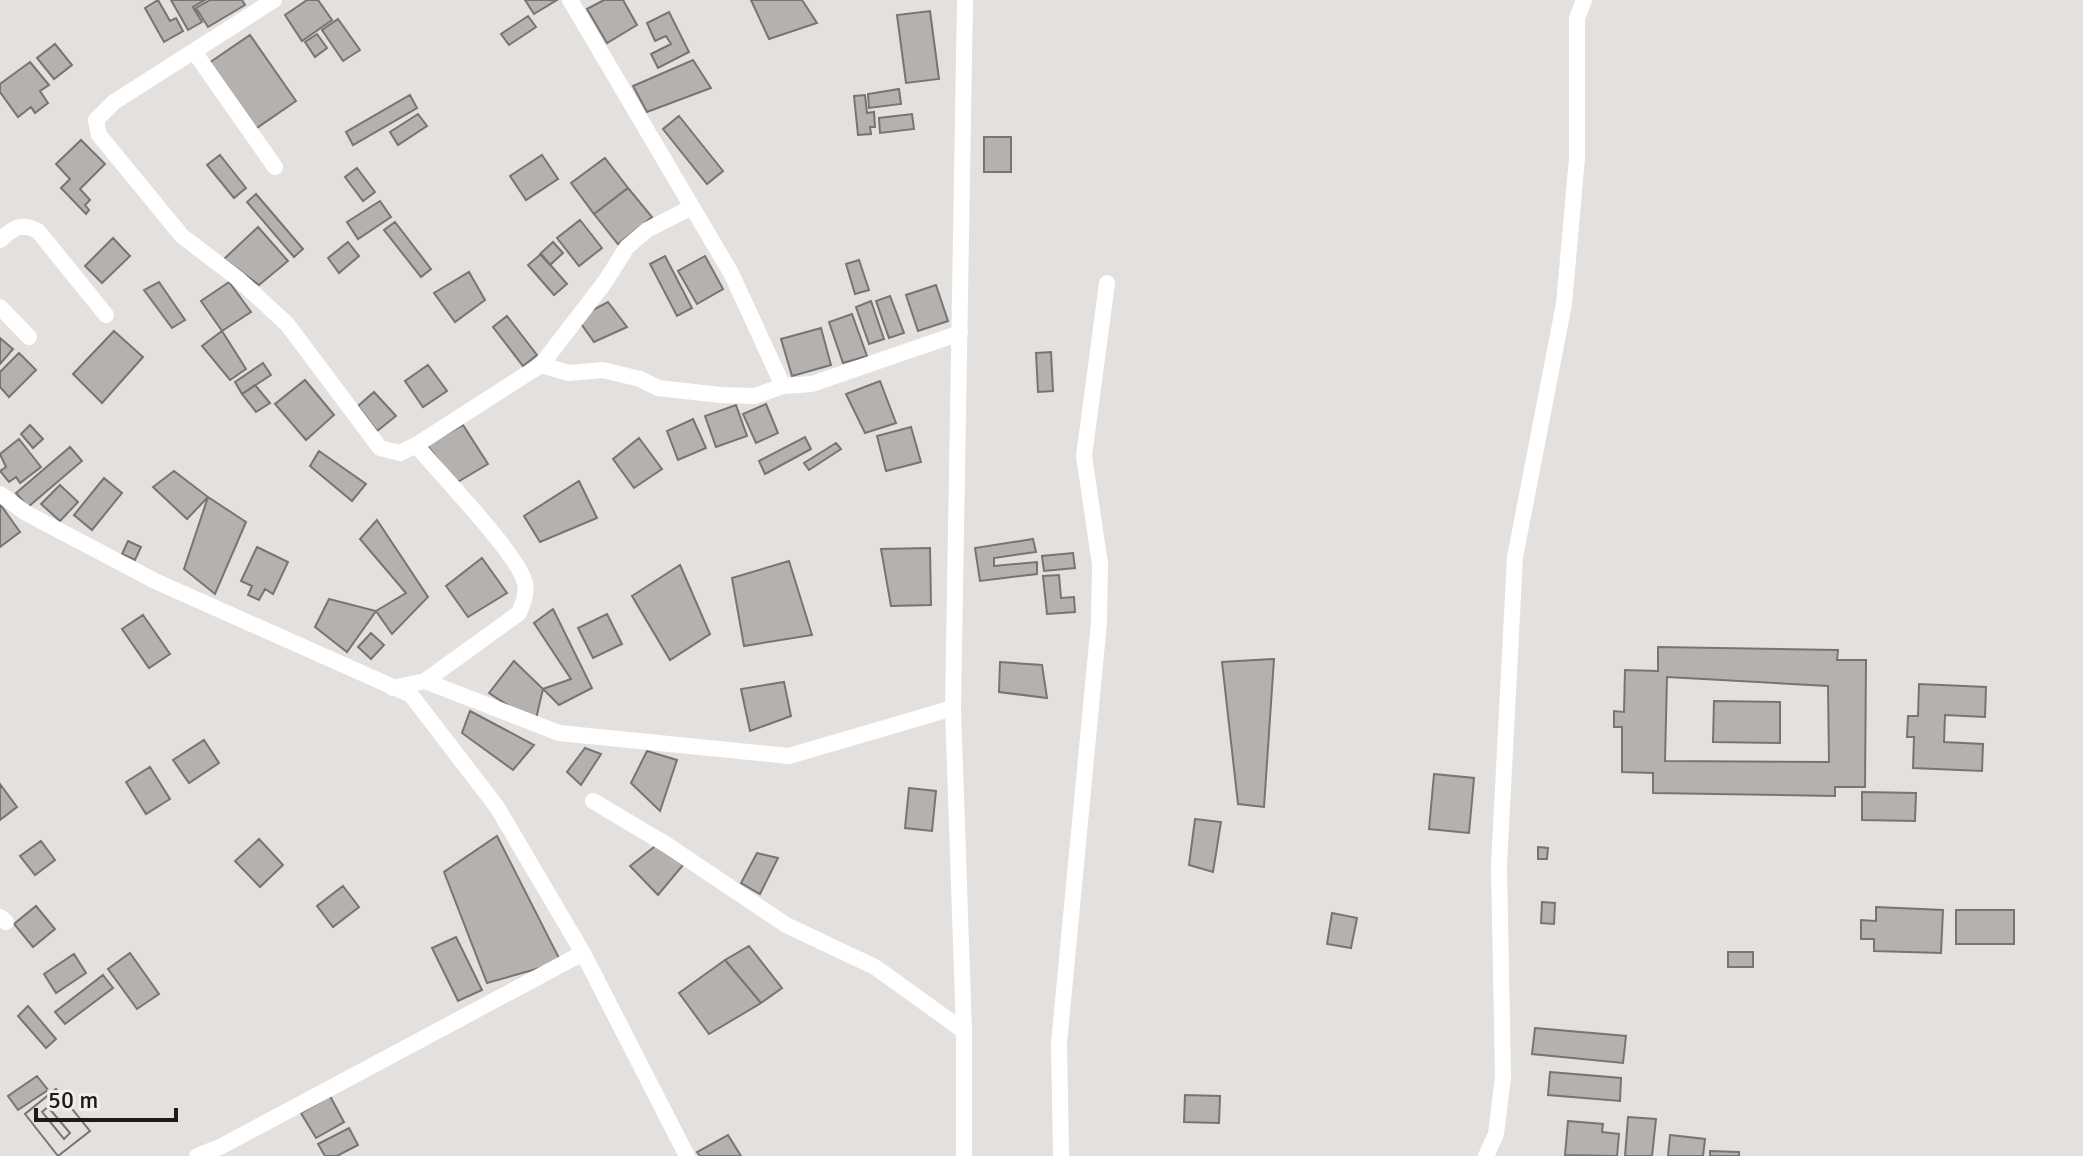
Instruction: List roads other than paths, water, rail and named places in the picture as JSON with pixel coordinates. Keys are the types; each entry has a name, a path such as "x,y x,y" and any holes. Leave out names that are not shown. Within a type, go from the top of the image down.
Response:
{"street":[{"path":"274,0 103,112 96,120 99,135 182,236 237,278 287,324 380,448 400,453 416,445 541,365 605,282 627,247 647,230 692,207"},
{"path":"570,0 731,273 783,386"},
{"path":"964,1156 964,1031 953,708 965,0"},
{"path":"1486,1156 1496,1134 1503,1077 1499,865 1515,557 1564,304 1577,158 1577,18 1584,0"},
{"path":"195,53 275,167"},
{"path":"0,240 14,227 27,225 38,231 106,315"},
{"path":"1061,1156 1059,1043 1099,622 1100,564 1084,456 1107,283"},
{"path":"0,307 29,337"},
{"path":"541,365 569,373 603,370 628,375 658,388 755,396 783,386 812,384 960,333"},
{"path":"393,688 425,681 519,613 525,589 525,581 511,558 416,445"},
{"path":"0,494 26,513 155,581 411,695 497,807 583,953 687,1156"},
{"path":"425,681 559,733 789,756 953,708"},
{"path":"593,801 667,845 786,925 875,967 964,1031"},
{"path":"197,1156 583,953"}]}
